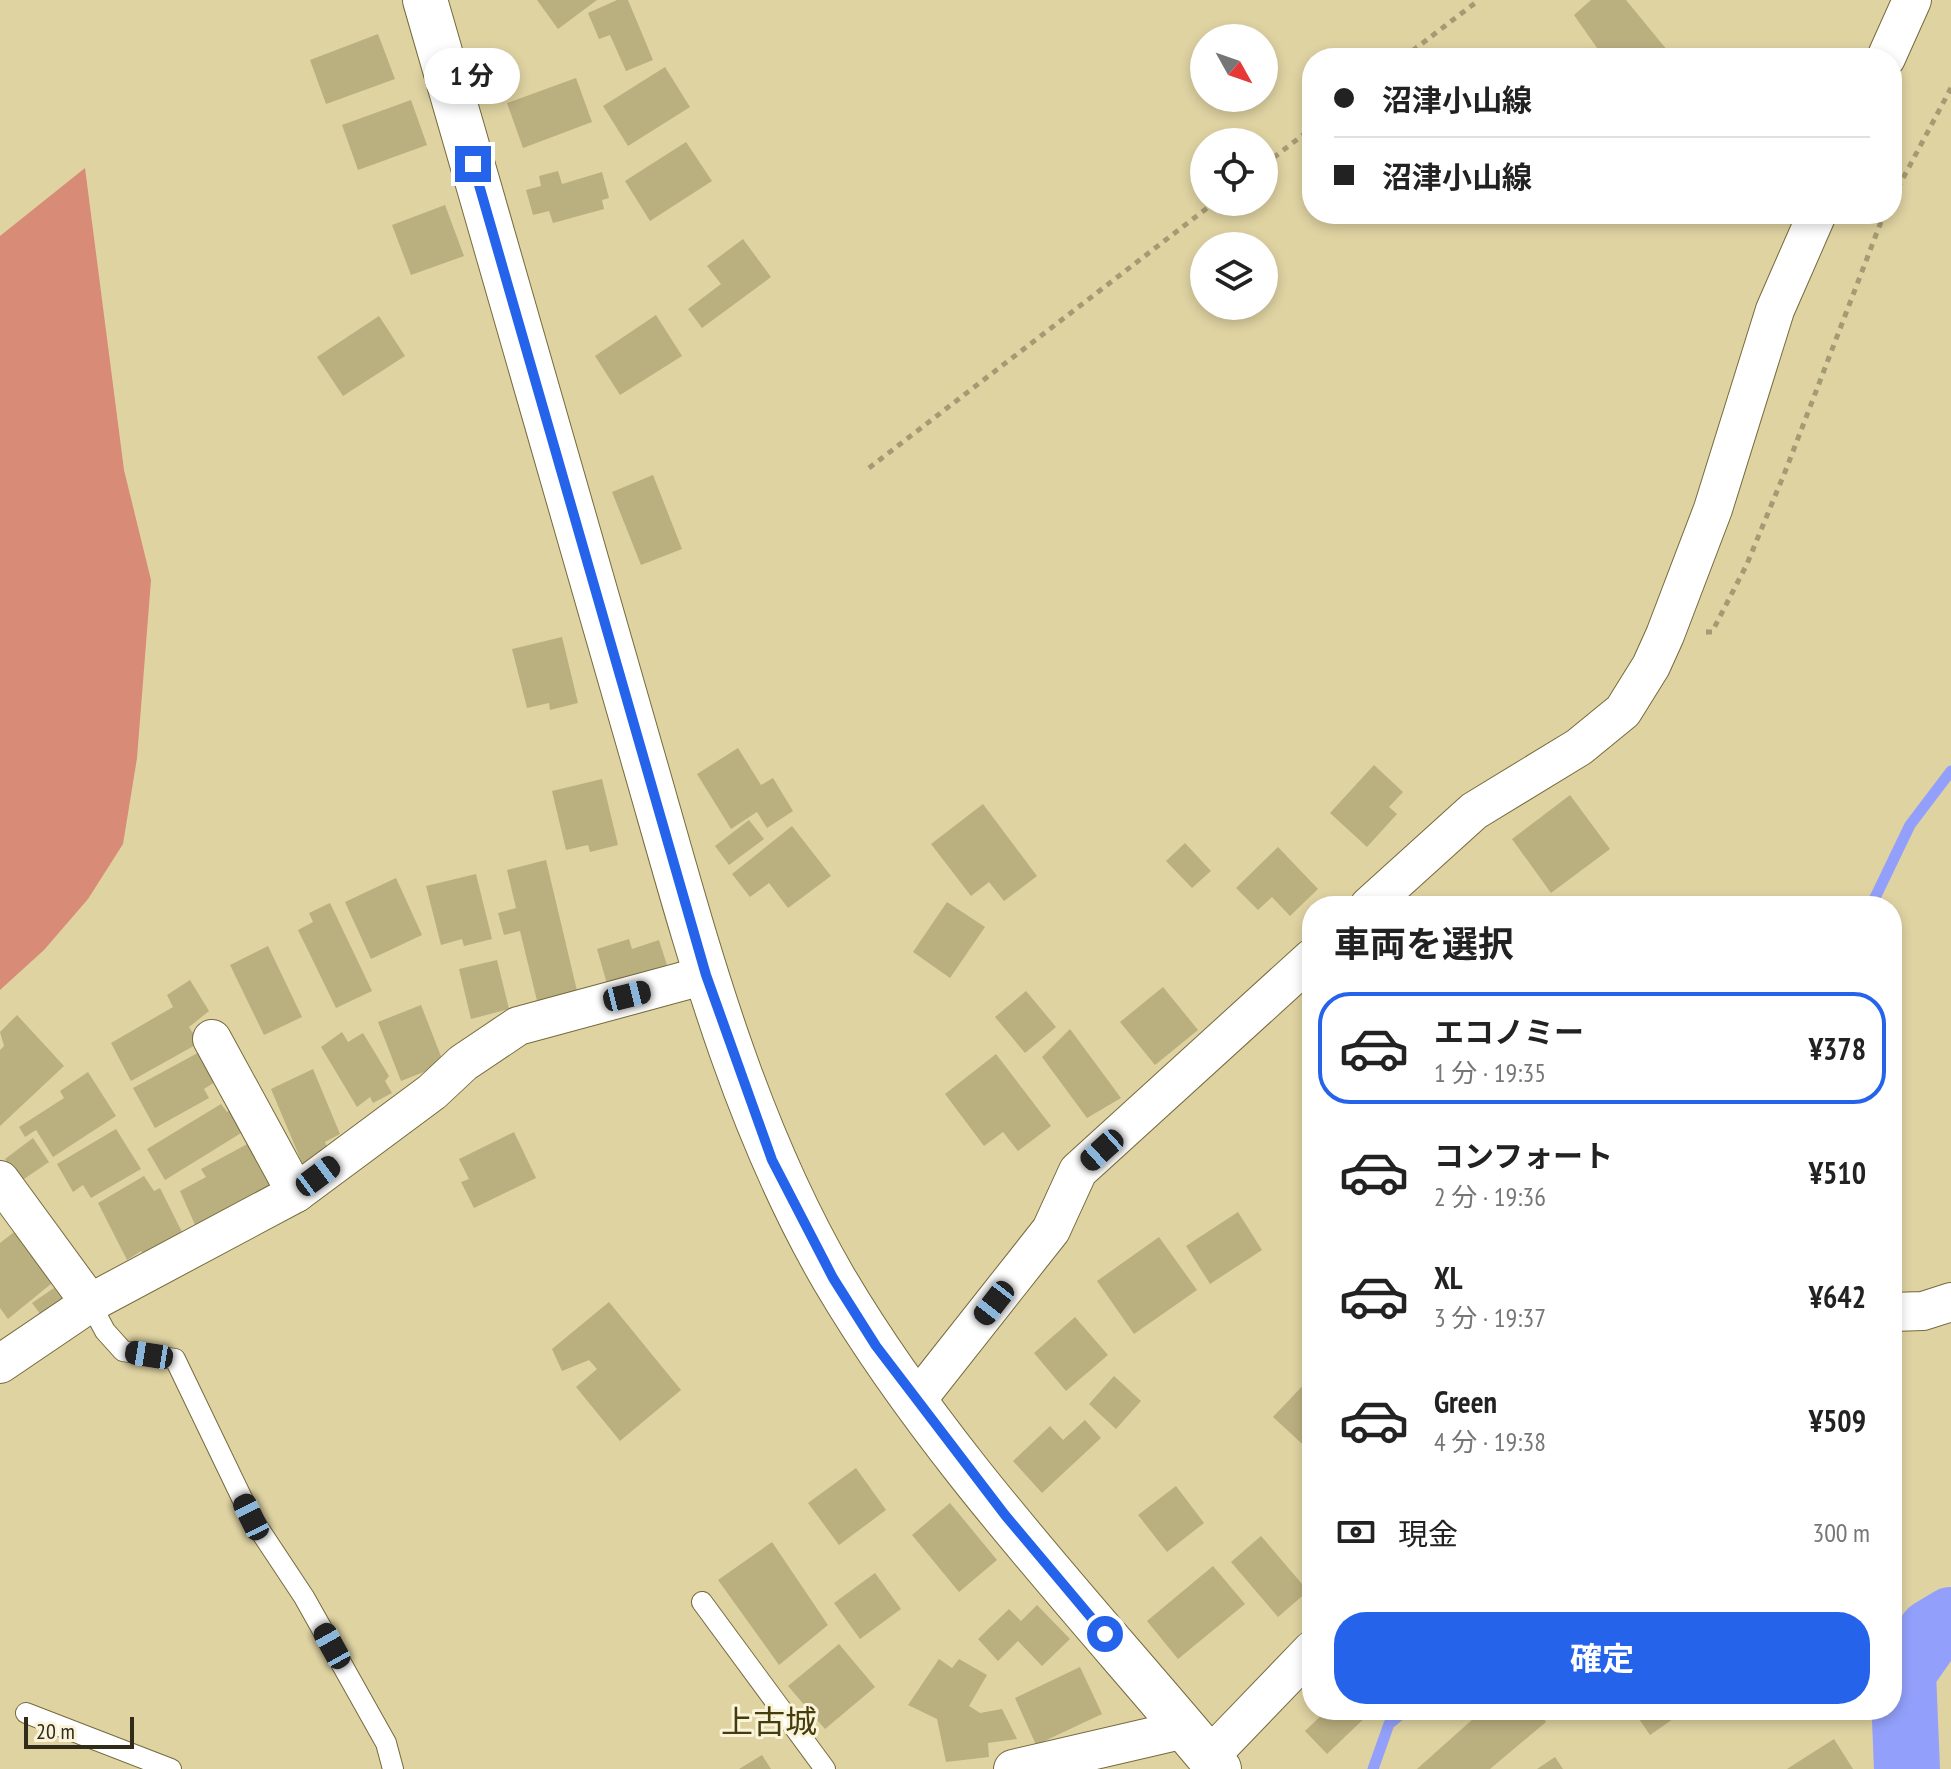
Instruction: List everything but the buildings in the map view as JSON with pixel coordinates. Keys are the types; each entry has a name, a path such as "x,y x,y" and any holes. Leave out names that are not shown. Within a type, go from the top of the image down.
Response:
{"main road":[{"path":"425,0 706,975 772,1160 833,1278 916,1401 1005,1515 1204,1752"}],"street":[{"path":"1890,48 1912,0"},
{"path":"1380,896 1474,811 1579,747 1623,711 1665,635 1713,509 1775,310 1813,224"},
{"path":"916,1401 1051,1230 1078,1171 1302,967"},
{"path":"0,1364 90,1303 296,1193 432,1092 463,1063 518,1026 706,975"},
{"path":"212,1039 296,1193"},
{"path":"0,1180 90,1303"},
{"path":"1902,1312 1923,1311 1951,1302"},
{"path":"1013,1769 1204,1752 1302,1659"}],"lane":[{"path":"90,1303 105,1331 123,1351 175,1359 251,1517 319,1624 386,1743 393,1769"},
{"path":"702,1602 825,1769"},
{"path":"26,1713 171,1769"}],"path":[{"path":"1416,48 1479,0"},
{"path":"1902,180 1951,88"},
{"path":"1278,154 1302,136"},
{"path":"869,468 1197,216"},
{"path":"1665,635 1712,632 1747,564 1787,467 1880,224"}],"shaded area":[{"path":"85,168 124,470 151,580 137,758 123,844 88,899 44,950 0,990 0,236"}],"waterway":[{"path":"1876,896 1910,825 1951,771"},
{"path":"1907,1769 1903,1672 1931,1632 1951,1620"},
{"path":"1373,1769 1389,1724 1394,1720"}],"district":[{"name":"上古城","path":"769,1721"}],"route":[{"path":"473,164 706,975 772,1160 833,1278 876,1346 1005,1515 1105,1634"}]}
